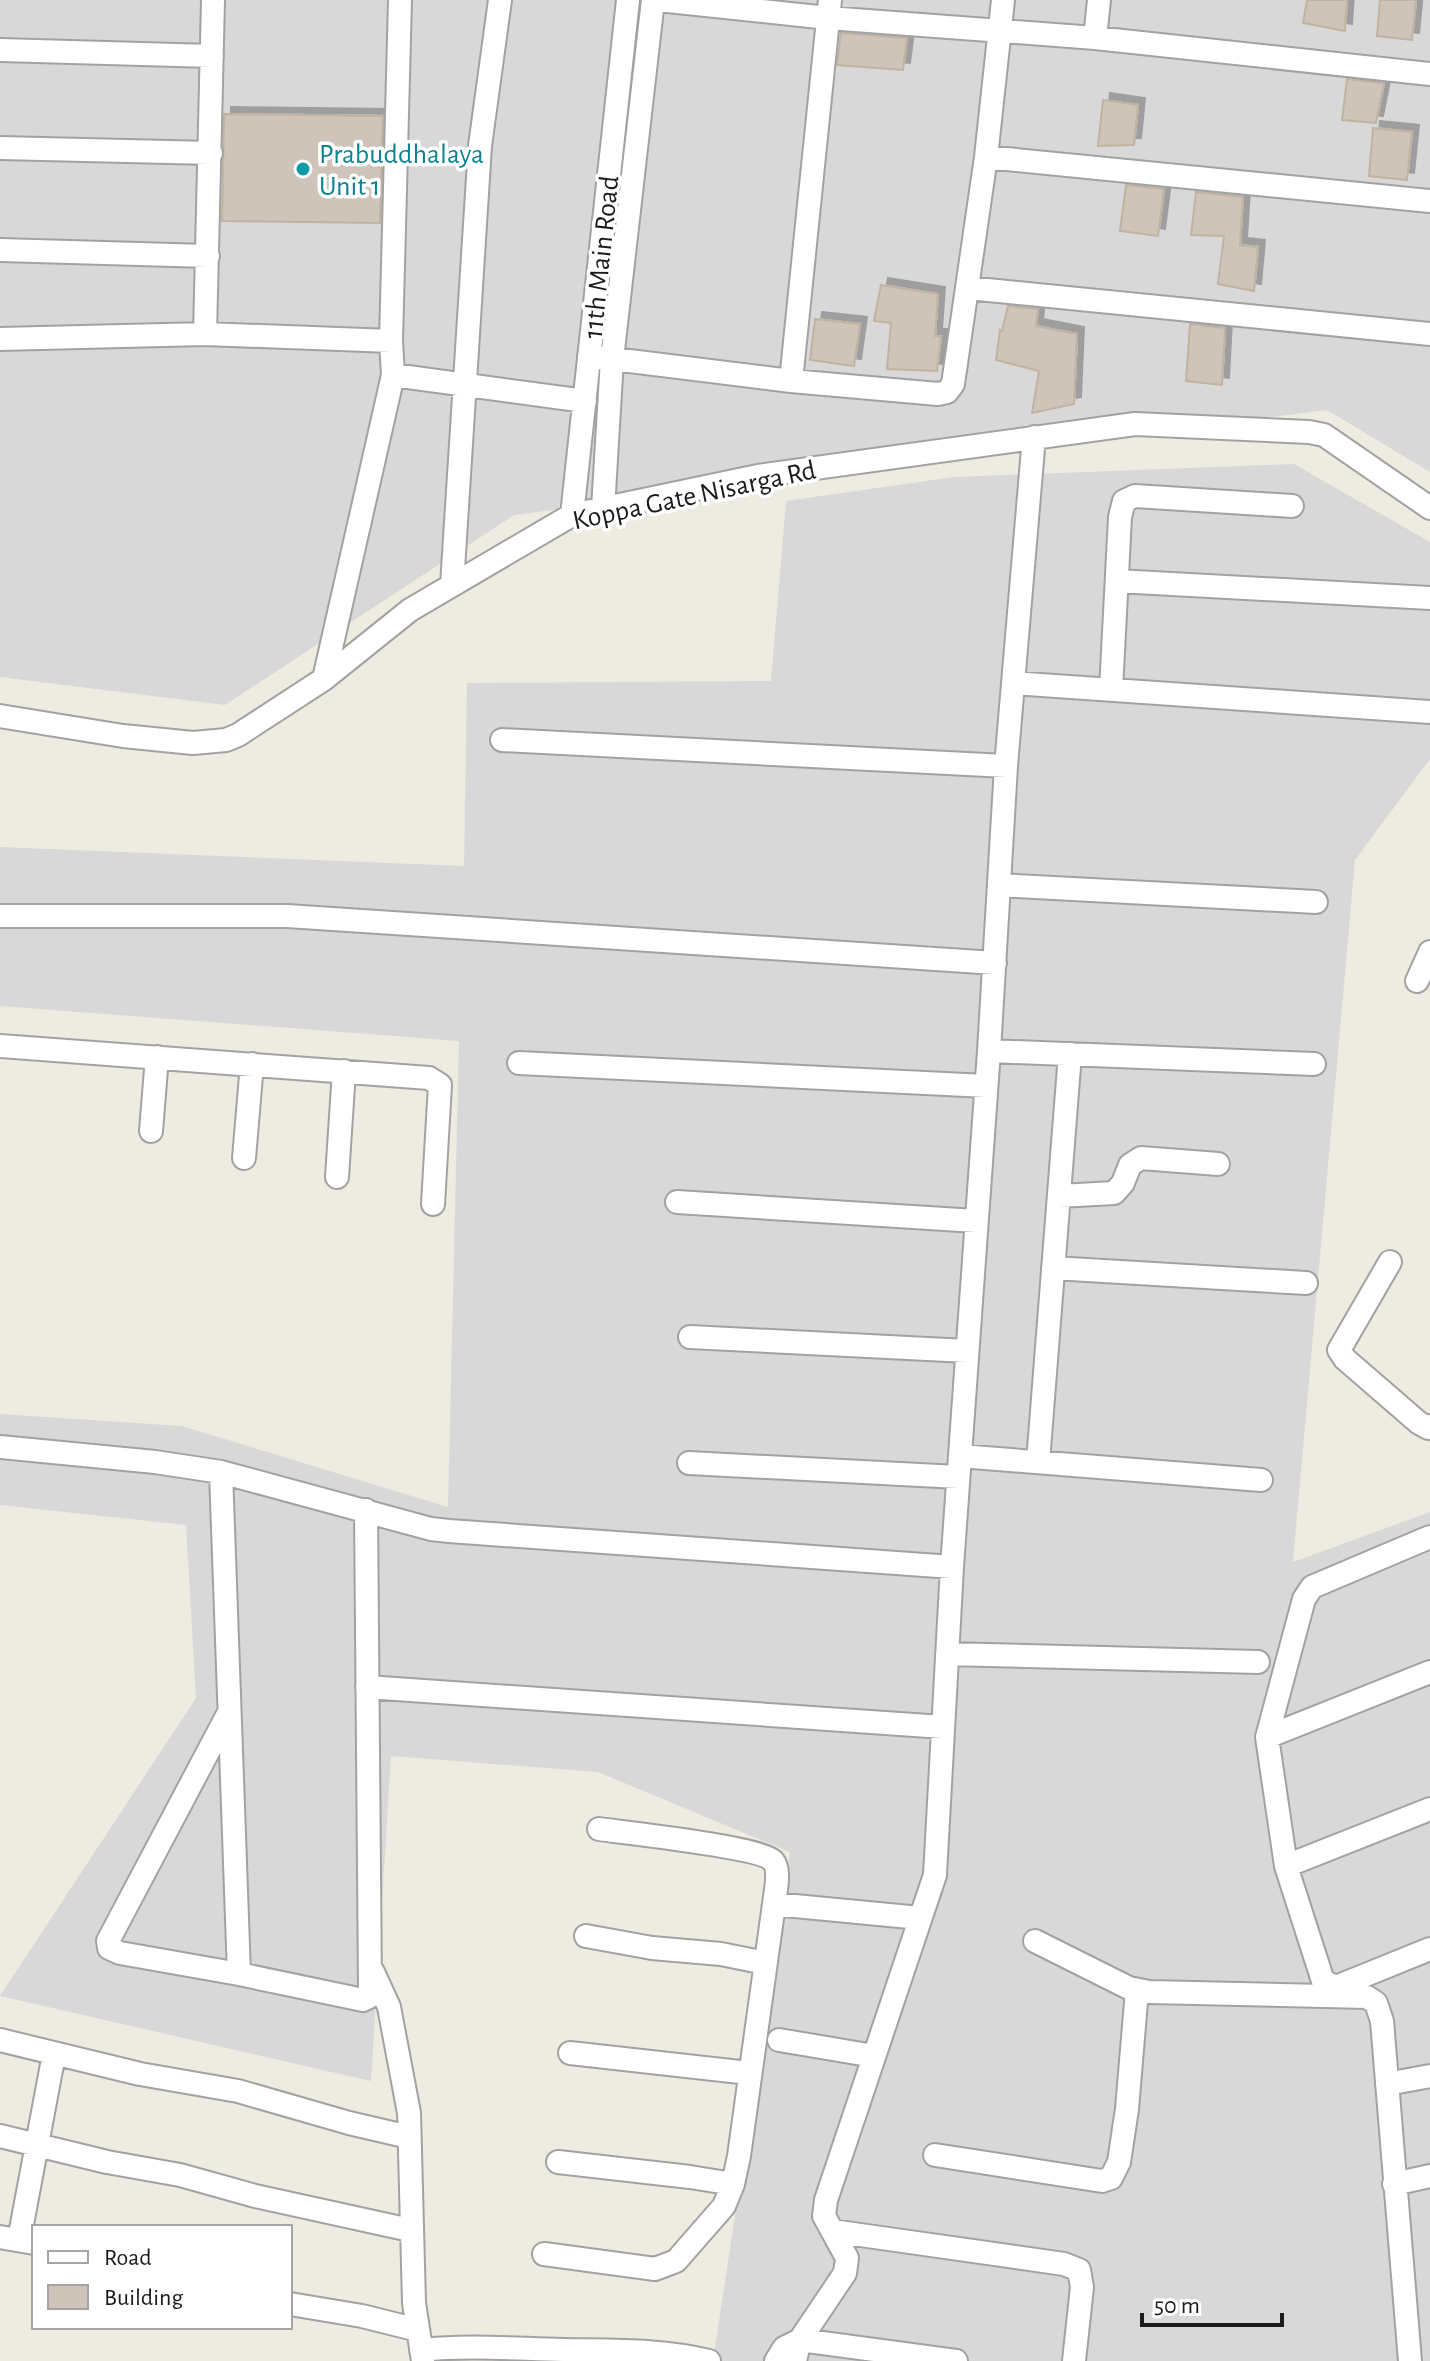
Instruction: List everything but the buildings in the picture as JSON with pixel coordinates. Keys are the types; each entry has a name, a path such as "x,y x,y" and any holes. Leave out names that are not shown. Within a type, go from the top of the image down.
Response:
{"street":[{"path":"205,334 213,0"},
{"path":"324,679 393,375 391,341 400,0"},
{"path":"452,585 480,146 500,0"},
{"name":"11th Main Road","path":"572,515 628,0"},
{"path":"655,0 829,9 1000,30 1430,74"},
{"name":"11th Main Road","path":"603,509 612,359 655,0"},
{"path":"589,356 791,381 938,394 947,392 953,384 968,288 1003,0"},
{"path":"1095,38 1099,0"},
{"path":"791,381 829,9"},
{"path":"0,50 212,56"},
{"path":"0,148 211,153"},
{"path":"986,157 1430,201"},
{"path":"0,250 208,256"},
{"path":"968,288 1430,334"},
{"path":"0,339 205,334 391,341"},
{"path":"393,375 585,401"},
{"name":"Koppa Gate Nisarga Rd","path":"0,716 123,736 193,743 226,740 324,679 402,615 572,515 758,476 1135,424 1309,432 1324,435 1338,443 1430,508"},
{"path":"798,2350 845,2273 847,2258 824,2216 826,2200 935,1875 952,1567 1006,766 1034,437"},
{"path":"1111,690 1120,517 1124,501 1135,496 1292,506"},
{"path":"1117,581 1430,598"},
{"path":"1013,683 1430,712"},
{"path":"502,740 1006,766"},
{"path":"999,885 1316,902"},
{"path":"0,916 287,916 995,963"},
{"path":"1417,981 1430,952"},
{"path":"0,1046 429,1078 440,1085 433,1204"},
{"path":"989,1051 1314,1064"},
{"path":"1038,1462 1070,1054"},
{"path":"151,1131 157,1057"},
{"path":"519,1063 986,1086"},
{"path":"244,1158 252,1064"},
{"path":"337,1177 344,1071"},
{"path":"1059,1196 1114,1193 1123,1183 1130,1165 1141,1158 1218,1164"},
{"path":"677,1202 976,1221"},
{"path":"1390,1262 1339,1350 1345,1359 1419,1423 1428,1428 1430,1426"},
{"path":"1053,1268 1306,1283"},
{"path":"690,1337 967,1351"},
{"path":"0,1447 155,1462 221,1472 431,1529 952,1567"},
{"path":"689,1463 959,1466 1038,1462 1261,1480"},
{"path":"221,1472 239,1974"},
{"path":"229,1712 108,1941 109,1948 120,1953 363,2000 369,1997 366,1510"},
{"path":"1430,1537 1312,1587 1304,1599 1267,1737 1286,1866 1323,1981 1336,1987 1430,1949"},
{"path":"947,1654 1258,1662"},
{"path":"1267,1737 1430,1672"},
{"path":"367,1687 943,1727"},
{"path":"1286,1866 1430,1809"},
{"path":"544,2254 655,2269 676,2261 724,2206 739,2156 774,1904 777,1867 772,1859 726,1847 599,1829"},
{"path":"774,1904 920,1918"},
{"path":"586,1936 765,1963"},
{"path":"1035,1941 1137,1990 1367,1997 1376,2003 1382,2021 1410,2361"},
{"path":"369,1963 389,2007 409,2113 410,2230 414,2303 421,2347"},
{"path":"935,2155 1102,2181 1111,2178 1119,2162 1127,2109 1137,1990"},
{"path":"0,2040 140,2074 238,2091 409,2137"},
{"path":"779,2040 874,2056"},
{"path":"570,2053 749,2073"},
{"path":"18,2240 54,2054"},
{"path":"1387,2084 1430,2076"},
{"path":"0,2136 410,2230"},
{"path":"558,2162 733,2184"},
{"path":"1394,2184 1430,2176"},
{"path":"832,2231 1064,2264 1079,2270 1082,2287 1074,2361"},
{"path":"292,2304 362,2316 421,2347 623,2349 654,2357 709,2361"},
{"path":"776,2361 784,2348 956,2361"}],"shaded area":[{"path":"0,0 1430,0 1430,472 1327,410 514,515 225,705 0,677"},
{"path":"1294,464 1430,542 1430,759 1355,860 1293,1562 1430,1512 1430,2361 713,2361 790,1852 598,1772 391,1756 371,2081 0,1996 196,1698 186,1525 0,1505 0,1414 182,1426 448,1507 459,1041 0,1006 0,847 464,866 467,683 771,681 786,501 954,477"}],"place":[{"name":"Prabuddhalaya Unit 1","path":"303,169"}]}
